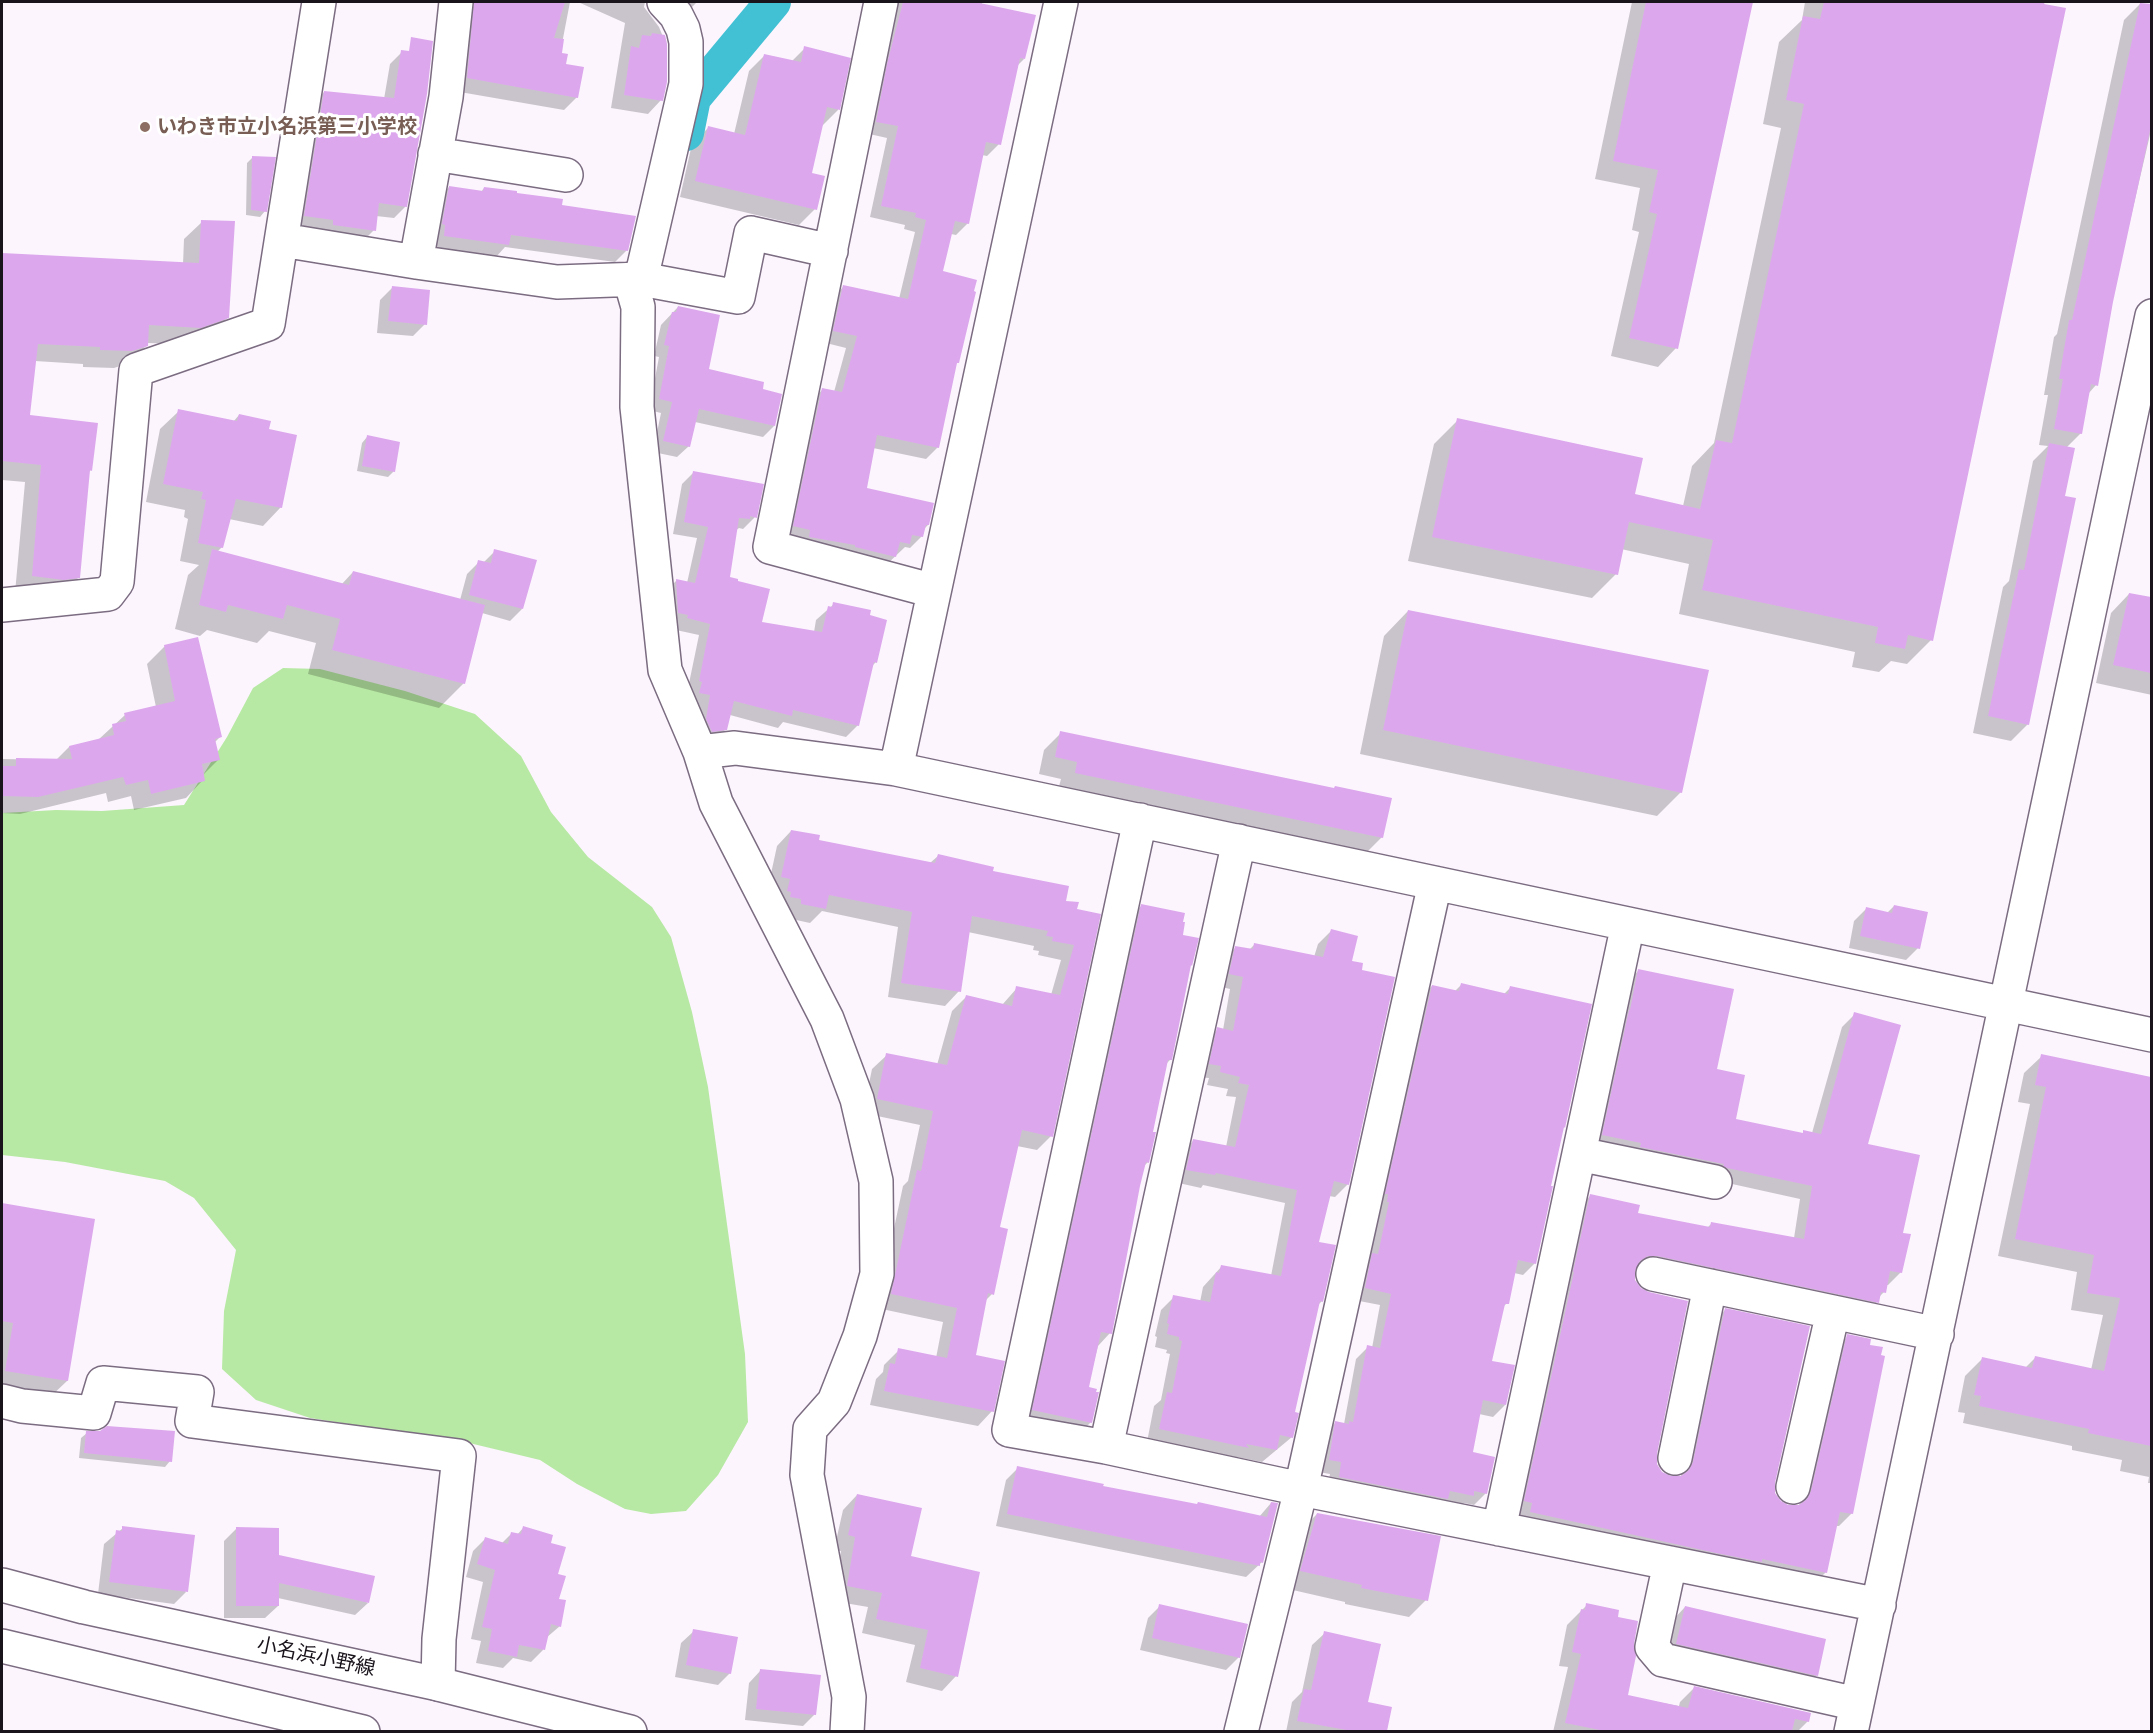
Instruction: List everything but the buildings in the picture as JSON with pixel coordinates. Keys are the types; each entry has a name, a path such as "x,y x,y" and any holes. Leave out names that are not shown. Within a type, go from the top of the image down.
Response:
{"street":[{"path":"2,605 108,594 117,582 135,370 268,324 319,2"},
{"path":"416,262 446,97 456,2"},
{"path":"664,2 676,15 683,29 686,42 686,84 635,279 639,307 637,407 665,670 700,752 716,803 827,1018 857,1099 876,1181 877,1274 860,1336 834,1402 810,1430 807,1475 849,1697 847,1731"},
{"path":"881,2 770,547 934,591"},
{"path":"896,769 1061,2"},
{"path":"435,154 566,175"},
{"path":"282,240 557,282 635,279 738,297 751,233 831,250"},
{"path":"1670,1563 1652,1647 1663,1660 1854,1718 2151,316"},
{"path":"700,752 735,748 896,769 2151,1035"},
{"path":"1140,820 1009,1430 1106,1447 1301,1489 1879,1605"},
{"path":"1106,1447 1239,841"},
{"path":"1241,1731 1301,1489 1435,883"},
{"path":"1499,1528 1628,924"},
{"path":"1579,1154 1714,1182"},
{"path":"1653,1274 1936,1334"},
{"path":"1675,1458 1710,1286"},
{"path":"1793,1487 1833,1312"},
{"path":"2,1401 22,1406 94,1413 103,1383 197,1392 192,1421 459,1456 439,1639 438,1684"},
{"name":"小名浜小野線","path":"2,1584 84,1607 438,1684 591,1727 630,1731"},
{"path":"2,1646 363,1731"}],"green space":[{"path":"283,668 320,669 405,691 475,714 521,756 551,812 588,857 652,907 671,937 692,1012 708,1087 745,1354 748,1422 718,1475 686,1511 651,1514 625,1509 577,1484 540,1460 465,1442 310,1418 256,1400 222,1369 224,1311 236,1250 194,1198 165,1181 65,1162 2,1155 2,813 56,810 102,811 184,805 227,737 253,688"}],"waterway":[{"path":"686,133 693,98 773,2"}],"place":[{"name":"いわき市立小名浜第三小学校","path":"145,127"}]}
